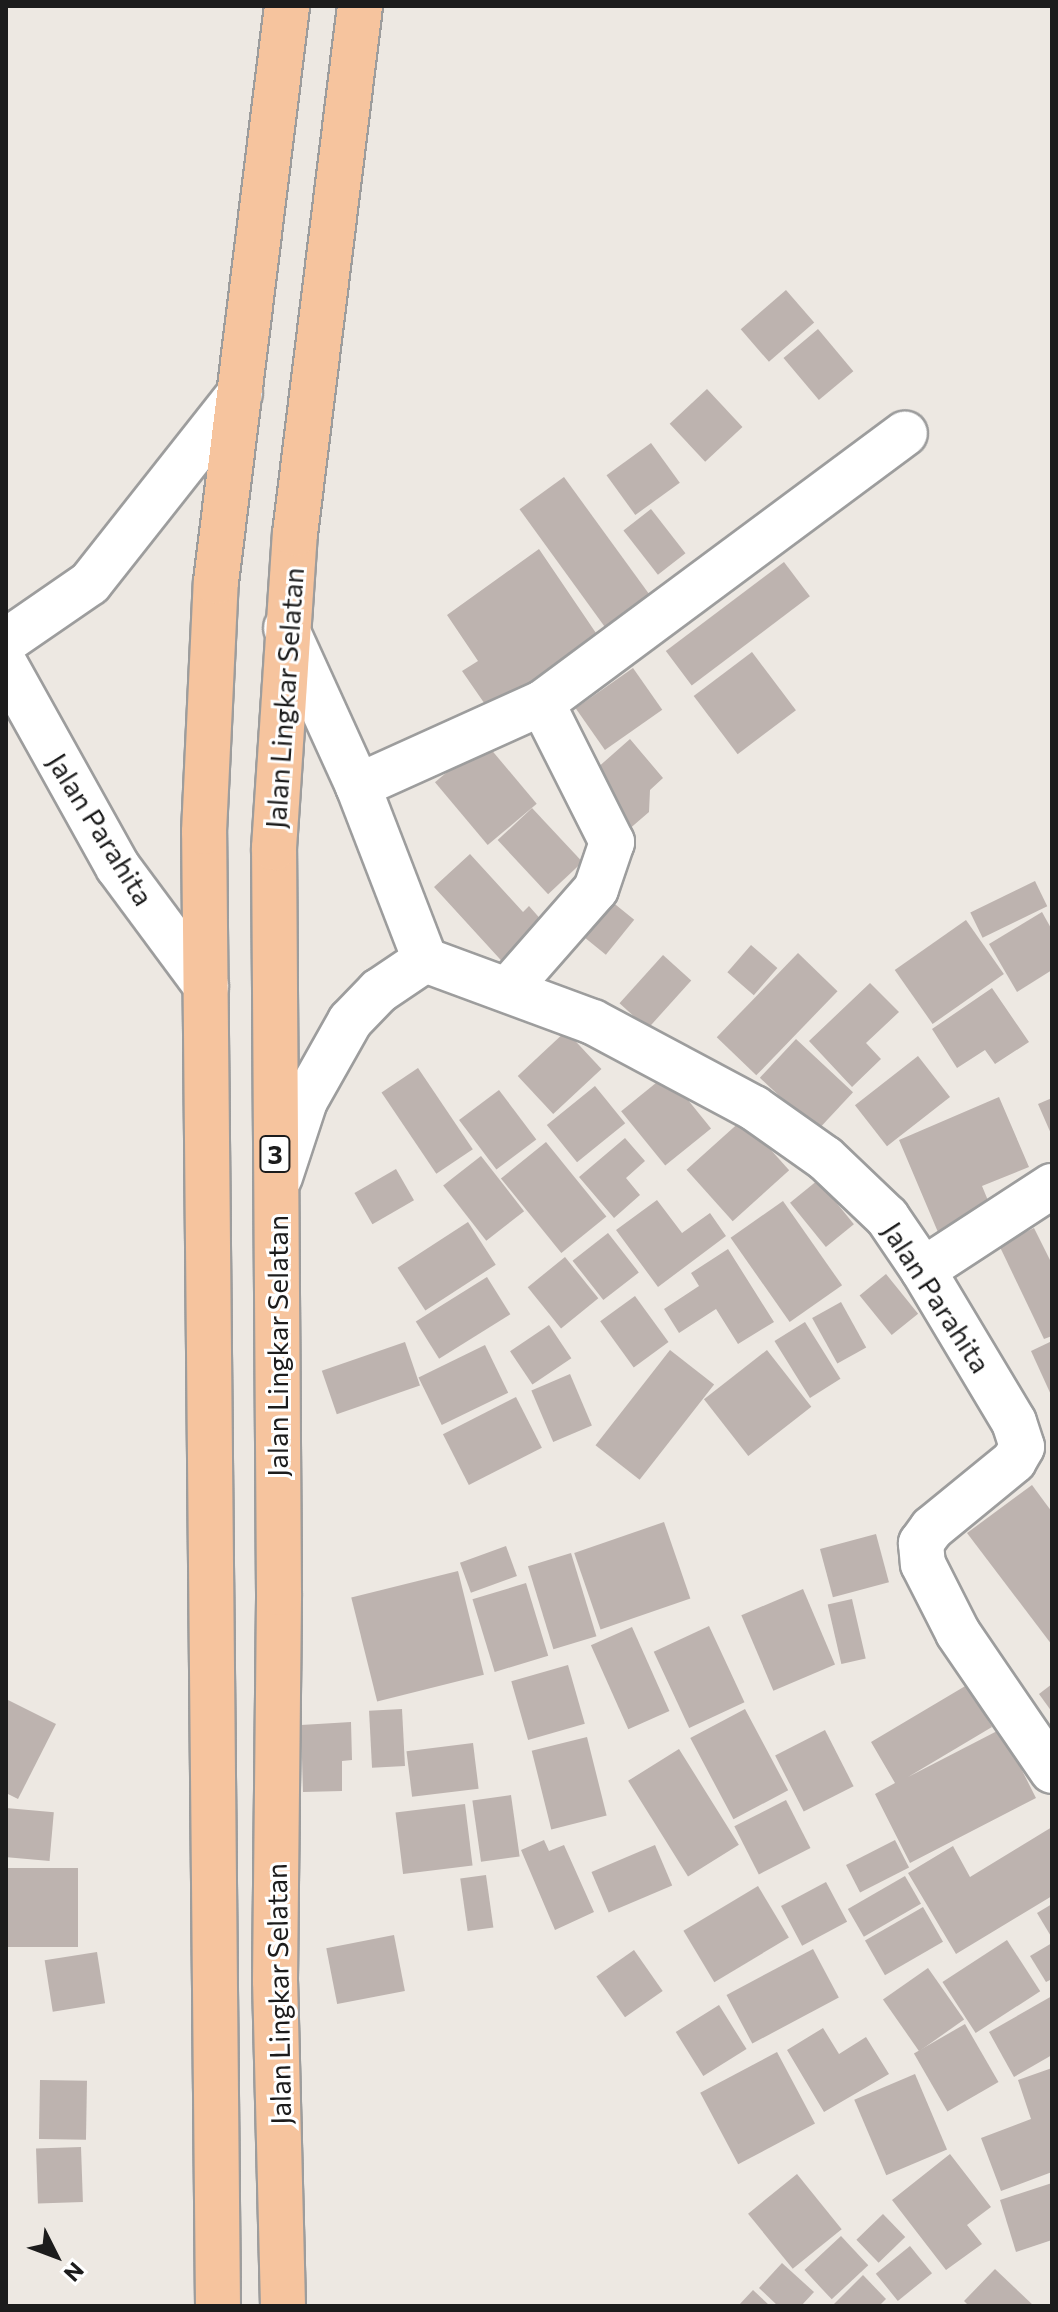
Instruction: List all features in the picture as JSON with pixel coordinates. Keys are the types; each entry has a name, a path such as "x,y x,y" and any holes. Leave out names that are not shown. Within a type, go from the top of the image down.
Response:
{"main road":[{"path":"218,2306 206,986 209,666 287,6"},
{"name":"Jalan Lingkar Selatan","path":"283,2306 275,1981 274,848 286,628 360,6"}],"street":[{"path":"6,641 90,583 240,393"},
{"path":"358,786 542,703 905,433"},
{"path":"276,1191 305,1101 350,1021 379,991 425,960 358,786 286,628"},
{"name":"Jalan Parahita","path":"6,666 118,867 206,986"},
{"path":"508,989 596,889 612,842 542,703"},
{"name":"Jalan Parahita","path":"425,960 593,1022 754,1108 825,1158 887,1217 923,1270 1014,1422 1022,1447 1014,1461 932,1528 921,1543 923,1564 958,1633 1052,1771"},
{"path":"923,1270 1052,1186"}],"building":[{"path":"786,290 814,322 769,362 741,329"},
{"path":"818,329 853,371 819,400 784,358"},
{"path":"707,389 742,427 705,462 670,424"},
{"path":"651,443 680,483 635,515 607,475"},
{"path":"564,477 649,594 605,627 520,509"},
{"path":"651,509 685,553 658,575 623,531"},
{"path":"539,549 598,636 489,710 462,671 478,661 447,615"},
{"path":"784,562 810,596 692,685 666,651"},
{"path":"752,652 796,710 738,754 694,696"},
{"path":"633,668 662,710 605,750 576,708"},
{"path":"630,739 663,778 650,790 649,812 620,837 587,777"},
{"path":"484,741 537,804 488,845 435,782"},
{"path":"532,808 582,862 548,894 498,840"},
{"path":"470,854 523,912 529,906 551,931 509,969 434,887"},
{"path":"1035,881 1047,906 983,938 970,913"},
{"path":"600,892 634,920 606,955 572,927"},
{"path":"1042,912 1052,930 1052,970 1017,992 989,944"},
{"path":"966,920 1004,974 933,1024 895,970"},
{"path":"751,945 777,968 754,995 727,972"},
{"path":"798,953 838,991 756,1075 717,1037"},
{"path":"663,955 691,980 648,1029 620,1003"},
{"path":"870,983 899,1012 866,1043 881,1059 852,1087 809,1041"},
{"path":"992,988 1029,1042 995,1064 985,1050 957,1068 932,1029"},
{"path":"566,1031 601,1069 553,1114 518,1076"},
{"path":"796,1039 853,1092 817,1131 760,1078"},
{"path":"918,1056 950,1097 887,1146 855,1105"},
{"path":"418,1068 473,1149 436,1174 382,1093"},
{"path":"667,1074 711,1128 665,1166 621,1111"},
{"path":"595,1086 625,1123 577,1162 547,1125"},
{"path":"499,1090 536,1140 496,1170 459,1120"},
{"path":"999,1097 1029,1167 982,1186 997,1222 943,1244 899,1140"},
{"path":"1052,1098 1052,1136 1038,1104"},
{"path":"743,1119 789,1170 733,1221 687,1170"},
{"path":"625,1138 645,1161 626,1178 640,1195 614,1218 579,1177"},
{"path":"546,1142 606,1217 561,1253 501,1179"},
{"path":"481,1156 524,1211 486,1241 443,1186"},
{"path":"396,1169 414,1200 372,1224 354,1193"},
{"path":"818,1180 854,1224 826,1247 790,1203"},
{"path":"657,1200 682,1233 710,1213 726,1236 658,1287 616,1230"},
{"path":"783,1201 842,1285 790,1322 731,1238"},
{"path":"468,1222 496,1265 425,1311 398,1268"},
{"path":"1034,1228 1052,1264 1052,1336 1044,1339 999,1245"},
{"path":"608,1233 639,1272 603,1300 573,1261"},
{"path":"728,1249 774,1322 738,1344 716,1309 679,1333 664,1309 699,1286 691,1273"},
{"path":"565,1257 598,1298 561,1328 528,1287"},
{"path":"886,1274 918,1314 892,1335 860,1295"},
{"path":"487,1277 510,1314 439,1359 416,1322"},
{"path":"635,1296 669,1342 634,1367 600,1321"},
{"path":"841,1302 866,1347 837,1363 812,1318"},
{"path":"805,1322 841,1379 810,1398 774,1341"},
{"path":"549,1325 571,1358 532,1384 510,1351"},
{"path":"1052,1341 1052,1397 1031,1351"},
{"path":"405,1342 420,1385 337,1414 322,1371"},
{"path":"485,1345 508,1393 442,1425 418,1377"},
{"path":"670,1350 714,1384 640,1480 596,1445"},
{"path":"767,1350 811,1407 748,1456 704,1399"},
{"path":"570,1374 592,1426 553,1442 531,1390"},
{"path":"516,1397 542,1448 469,1485 443,1434"},
{"path":"1032,1485 1052,1512 1052,1645 967,1533"},
{"path":"664,1522 690,1599 601,1630 574,1553"},
{"path":"876,1534 889,1582 833,1597 820,1549"},
{"path":"506,1546 517,1576 471,1593 460,1563"},
{"path":"571,1553 596,1636 553,1649 528,1566"},
{"path":"458,1571 484,1675 377,1701 351,1598"},
{"path":"526,1583 548,1656 495,1672 472,1599"},
{"path":"803,1589 835,1664 773,1691 741,1615"},
{"path":"852,1599 866,1658 841,1664 828,1605"},
{"path":"709,1626 744,1702 689,1728 654,1652"},
{"path":"632,1627 669,1711 628,1729 591,1645"},
{"path":"568,1665 585,1724 528,1740 511,1681"},
{"path":"1052,1684 1052,1712 1039,1694"},
{"path":"967,1685 992,1727 908,1777 1001,1729 1036,1798 910,1863 875,1794 895,1783 871,1742"},
{"path":"6,1699 56,1724 18,1799 6,1793"},
{"path":"402,1709 405,1766 372,1768 369,1711"},
{"path":"745,1709 788,1790 733,1819 690,1738"},
{"path":"351,1722 352,1760 342,1761 342,1791 303,1792 301,1725"},
{"path":"825,1730 854,1786 804,1812 775,1755"},
{"path":"587,1737 607,1816 551,1829 532,1751"},
{"path":"473,1743 479,1789 412,1797 406,1751"},
{"path":"679,1749 739,1845 688,1877 628,1781"},
{"path":"511,1795 520,1856 481,1862 472,1800"},
{"path":"786,1800 811,1848 759,1874 734,1826"},
{"path":"465,1804 473,1866 403,1874 396,1813"},
{"path":"6,1808 54,1812 50,1861 6,1857"},
{"path":"1052,1827 1052,1896 956,1954 908,1873 953,1846 970,1877"},
{"path":"544,1840 549,1851 564,1845 594,1912 555,1930 521,1850"},
{"path":"895,1840 909,1868 860,1893 846,1865"},
{"path":"655,1845 672,1886 609,1912 591,1872"},
{"path":"6,1868 78,1868 78,1947 6,1947"},
{"path":"486,1875 493,1927 468,1931 460,1879"},
{"path":"905,1876 921,1904 864,1937 848,1909"},
{"path":"826,1882 847,1922 802,1946 781,1906"},
{"path":"758,1886 789,1937 714,1982 683,1931"},
{"path":"1052,1904 1052,1938 1037,1913"},
{"path":"923,1907 943,1942 885,1975 865,1940"},
{"path":"394,1935 405,1991 337,2004 326,1948"},
{"path":"1007,1940 1040,1991 976,2033 942,1982"},
{"path":"1052,1943 1052,1979 1046,1982 1030,1956"},
{"path":"813,1949 839,1998 752,2044 726,1995"},
{"path":"634,1950 663,1991 625,2017 596,1976"},
{"path":"97,1952 105,2003 53,2012 45,1960"},
{"path":"928,1968 964,2020 919,2051 883,2000"},
{"path":"1052,1996 1052,2055 1014,2077 989,2032"},
{"path":"719,2005 747,2049 703,2076 676,2032"},
{"path":"965,2024 998,2082 947,2112 914,2054"},
{"path":"823,2028 839,2054 866,2037 889,2074 824,2112 787,2050"},
{"path":"777,2052 815,2124 738,2164 700,2093"},
{"path":"1052,2068 1052,2172 1001,2191 981,2138 1031,2119 1018,2080"},
{"path":"915,2074 947,2149 886,2175 854,2100"},
{"path":"40,2080 87,2081 86,2140 39,2139"},
{"path":"81,2147 83,2202 38,2204 36,2149"},
{"path":"950,2154 991,2207 967,2225 982,2244 946,2270 892,2200"},
{"path":"797,2174 842,2229 793,2269 748,2214"},
{"path":"1052,2183 1052,2240 1016,2252 1000,2200"},
{"path":"883,2214 905,2237 879,2263 856,2240"},
{"path":"841,2236 868,2265 832,2299 804,2270"},
{"path":"910,2246 932,2273 898,2301 876,2274"},
{"path":"782,2263 814,2292 801,2306 778,2306 759,2288"},
{"path":"995,2269 1034,2306 969,2306 964,2301"},
{"path":"863,2275 886,2299 879,2306 832,2306"},
{"path":"753,2290 770,2306 738,2306"}]}
